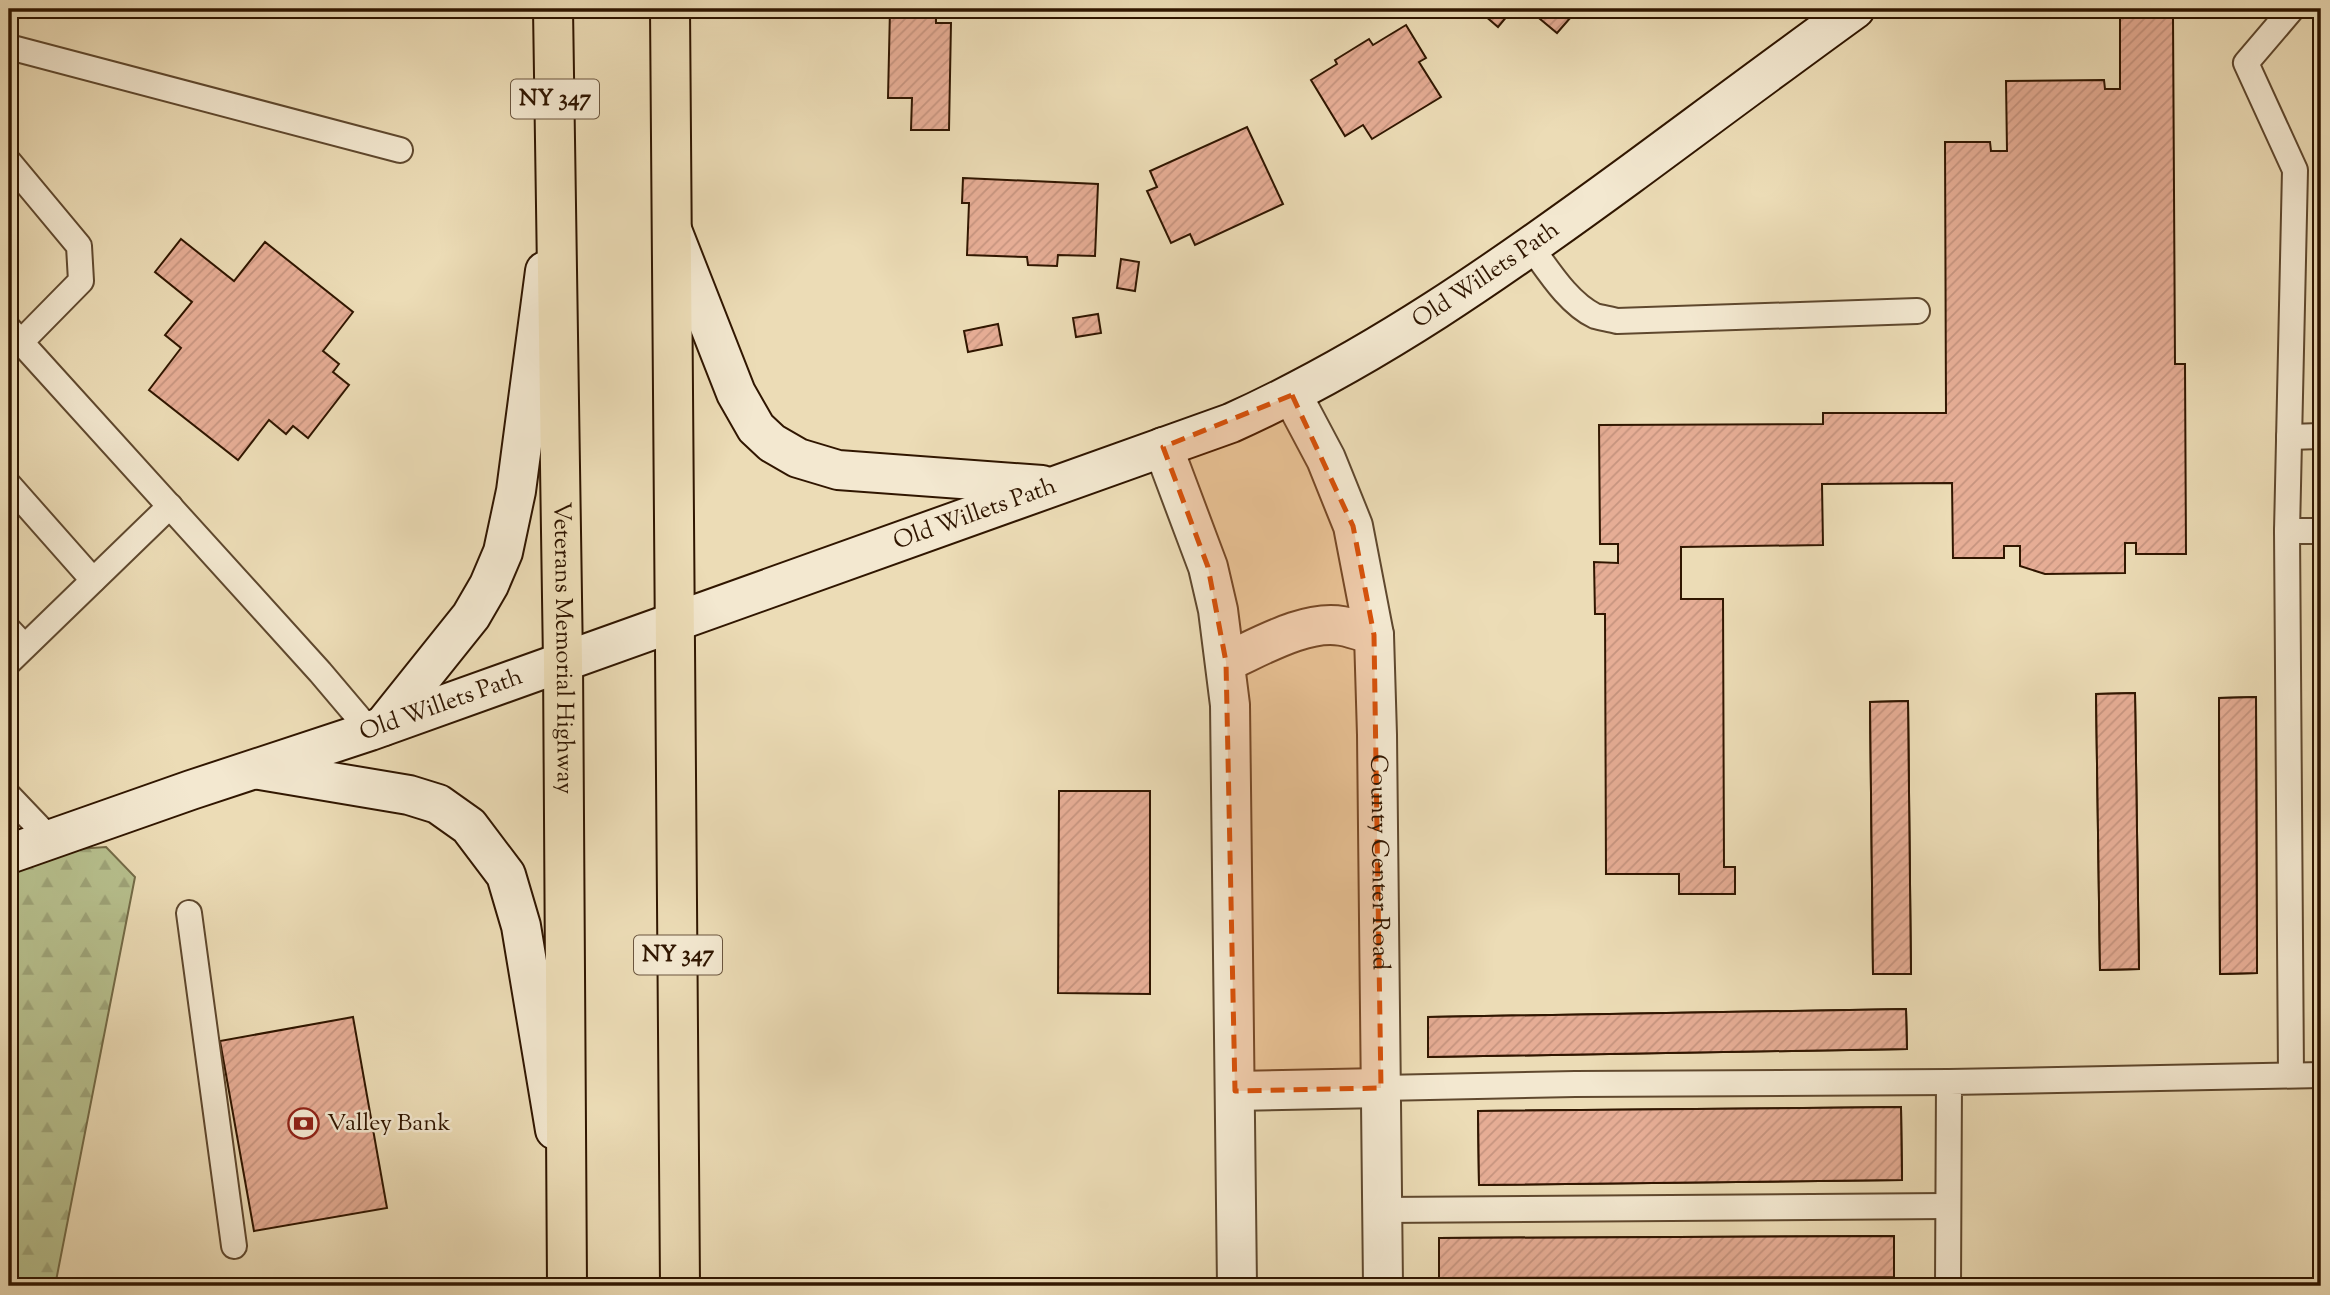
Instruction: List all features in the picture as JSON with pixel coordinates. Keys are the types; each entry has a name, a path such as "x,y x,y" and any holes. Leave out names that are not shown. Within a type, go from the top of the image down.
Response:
{"highway":[{"name":"Veterans Memorial Highway","path":"553,9 563,662 567,1286"},
{"name":"NY 347","path":"670,9 680,1286"}],"main road":[{"name":"Old Willets Path","path":"9,854 377,729 1231,423 1292,395 1396,336 1531,247 1855,9"},
{"path":"377,729 471,616 489,585 503,552 512,519 556,190"},
{"path":"672,230 736,394 756,428 772,443 798,458 838,470 1058,486"},
{"name":"County Center Road","path":"1292,395 1326,459 1353,526 1374,635 1383,1286"},
{"path":"1163,447 1208,567 1226,662 1232,751 1237,1286"},
{"path":"1226,662 1275,640 1323,625 1340,625 1374,635"},
{"path":"254,769 426,800 469,826 486,847 506,876 522,926 566,1195"},
{"path":"1235,1091 1381,1088"}],"lane":[{"path":"2291,1075 2287,531 2295,170 2246,63 2292,9"},
{"path":"9,47 400,150"},
{"path":"9,162 79,246 82,281 15,335 377,729"},
{"path":"1531,247 1581,307 1596,316 1617,321 1917,311"},
{"path":"2289,437 2321,436"},
{"path":"9,485 93,580"},
{"path":"14,646 93,580 170,506"},
{"path":"2287,531 2321,531"},
{"path":"9,796 51,840"},
{"path":"189,913 234,1246"},
{"path":"1381,1088 2321,1075"},
{"path":"1948,1286 1949,1082"},
{"path":"1382,1210 1948,1206"}],"highlighted area":[{"path":"1292,395 1353,526 1374,635 1381,1088 1235,1091 1226,662 1208,567 1163,447"}],"green space":[{"path":"106,847 135,877 55,1286 9,1286 9,871 77,849"}],"building":[{"path":"890,9 936,9 936,23 951,23 949,130 911,130 912,98 888,98"},
{"path":"1477,9 1513,9 1498,27"},
{"path":"1528,9 1578,9 1557,33"},
{"path":"2120,18 2173,18 2175,364 2185,364 2186,554 2136,554 2136,543 2125,543 2125,573 2045,574 2020,566 2020,546 2004,546 2004,558 1953,558 1952,483 1822,484 1823,545 1681,547 1681,599 1723,599 1724,867 1735,867 1735,894 1679,894 1679,874 1606,874 1605,614 1595,614 1594,562 1618,563 1618,544 1600,544 1599,425 1823,424 1823,413 1946,413 1945,142 1990,142 1991,151 2007,151 2006,81 2104,80 2105,89 2120,89"},
{"path":"1406,25 1426,58 1419,62 1441,97 1372,139 1363,125 1345,136 1311,80 1337,64 1335,60 1369,39 1373,45"},
{"path":"1247,127 1283,204 1195,245 1190,234 1171,243 1147,191 1157,187 1150,171"},
{"path":"963,178 1098,184 1095,256 1058,255 1057,266 1028,265 1027,257 967,255 969,203 962,203"},
{"path":"181,239 234,281 265,242 353,312 323,351 339,364 333,372 349,385 308,438 293,426 286,434 269,420 238,460 149,390 181,348 165,335 192,302 155,272"},
{"path":"1121,259 1139,262 1135,291 1117,288"},
{"path":"1098,314 1101,333 1076,337 1073,318"},
{"path":"998,324 1002,345 968,352 964,331"},
{"path":"2135,693 2139,969 2100,970 2096,694"},
{"path":"2135,693 2139,969 2100,970 2096,694"},
{"path":"2256,697 2257,973 2220,974 2219,698"},
{"path":"2256,697 2257,973 2220,974 2219,698"},
{"path":"1908,701 1911,974 1873,974 1870,702"},
{"path":"1908,701 1911,974 1873,974 1870,702"},
{"path":"1059,791 1150,791 1150,994 1058,993"},
{"path":"1906,1009 1907,1049 1428,1057 1428,1017"},
{"path":"1906,1009 1907,1049 1428,1057 1428,1017"},
{"name":"Valley Bank","path":"353,1017 387,1208 254,1231 220,1041"},
{"path":"1901,1107 1902,1180 1479,1185 1478,1111"},
{"path":"1901,1107 1902,1180 1479,1185 1478,1111"},
{"path":"1894,1236 1894,1277 1439,1278 1439,1238"},
{"path":"1894,1236 1894,1277 1439,1278 1439,1238"}],"place":[{"name":"Valley Bank","path":"304,1124"}]}
